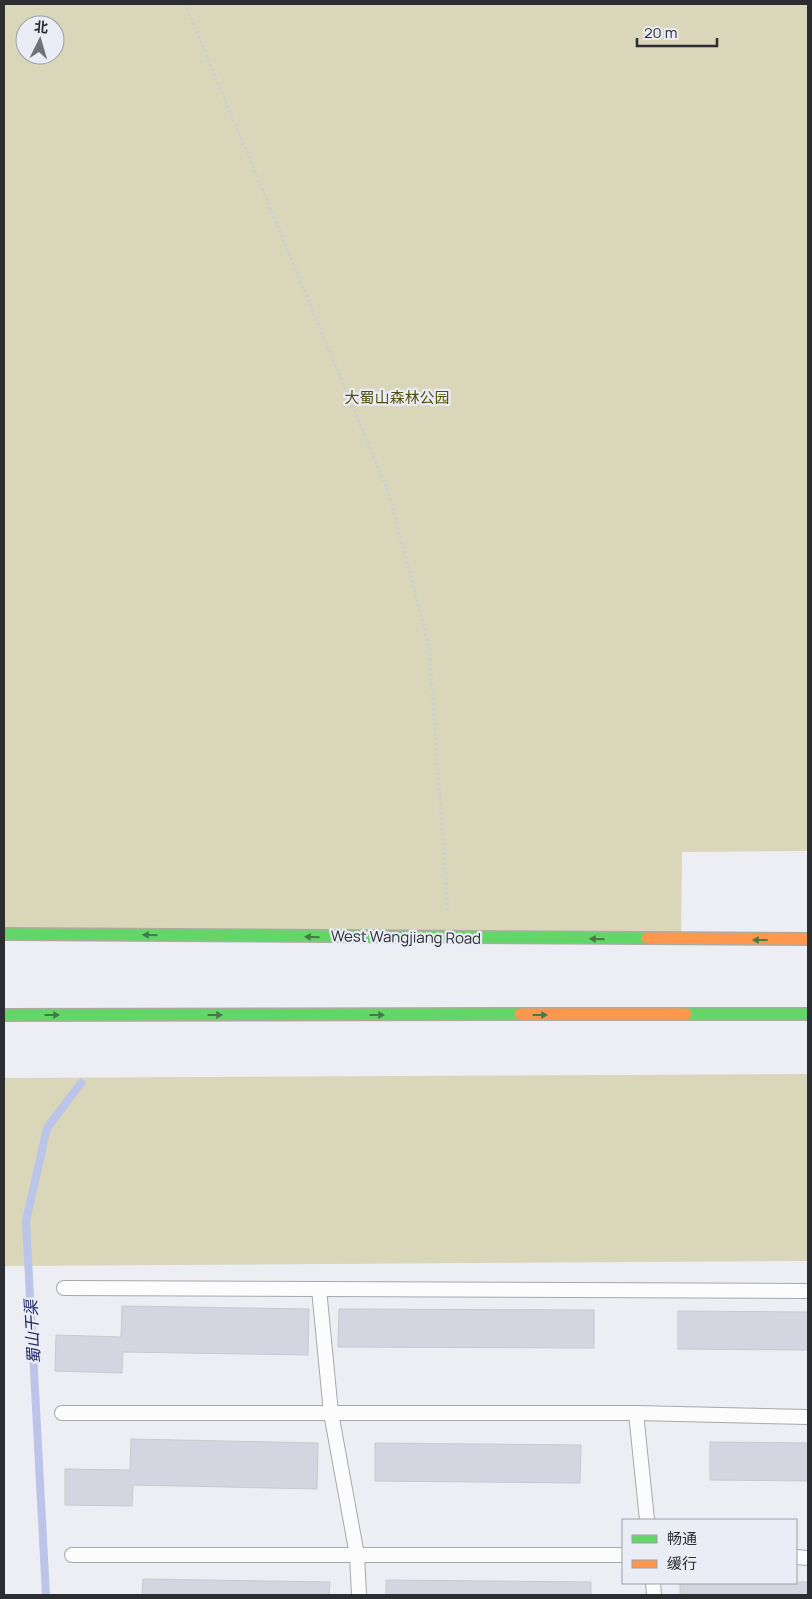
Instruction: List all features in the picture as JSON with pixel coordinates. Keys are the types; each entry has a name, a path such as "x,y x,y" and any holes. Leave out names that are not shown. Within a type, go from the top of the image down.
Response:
{"main road":[{"name":"West Wangjiang Road","path":"4,934 808,939"},
{"path":"4,1015 808,1014"}],"lane":[{"path":"64,1288 808,1291"},
{"path":"319,1289 331,1413 357,1555 359,1595"},
{"path":"62,1413 636,1413 808,1418"},
{"path":"636,1413 646,1519"},
{"path":"72,1555 622,1555"}],"path":[{"path":"185,4 389,494 429,646 450,938"}],"green space":[{"name":"大蜀山森林公园","path":"4,4 808,4 808,851 682,852 681,940 4,934"},
{"path":"808,1074 808,1261 4,1266 4,1078"}],"building":[{"path":"122,1306 309,1309 308,1355 123,1352 122,1373 55,1371 56,1335 121,1337"},
{"path":"339,1309 594,1310 594,1348 338,1347"},
{"path":"678,1311 808,1312 808,1350 678,1349"},
{"path":"131,1439 318,1443 317,1489 133,1485 132,1506 65,1505 65,1469 130,1470"},
{"path":"710,1442 808,1443 808,1481 710,1480"},
{"path":"375,1443 581,1445 580,1483 375,1481"},
{"path":"143,1579 330,1582 329,1595 142,1595"},
{"path":"386,1580 591,1582 591,1595 386,1595"},
{"path":"797,1582 808,1582 808,1595 680,1595 680,1584 797,1584"}],"waterway":[{"name":"蜀山干渠","path":"46,1595 26,1221 47,1128 81,1083"}],"traffic: fast":[{"path":"4,934 647,938"},
{"path":"4,1015 520,1014"},
{"path":"686,1014 808,1014"}],"traffic: slow":[{"path":"647,938 808,939"},
{"path":"520,1014 686,1014"}]}
